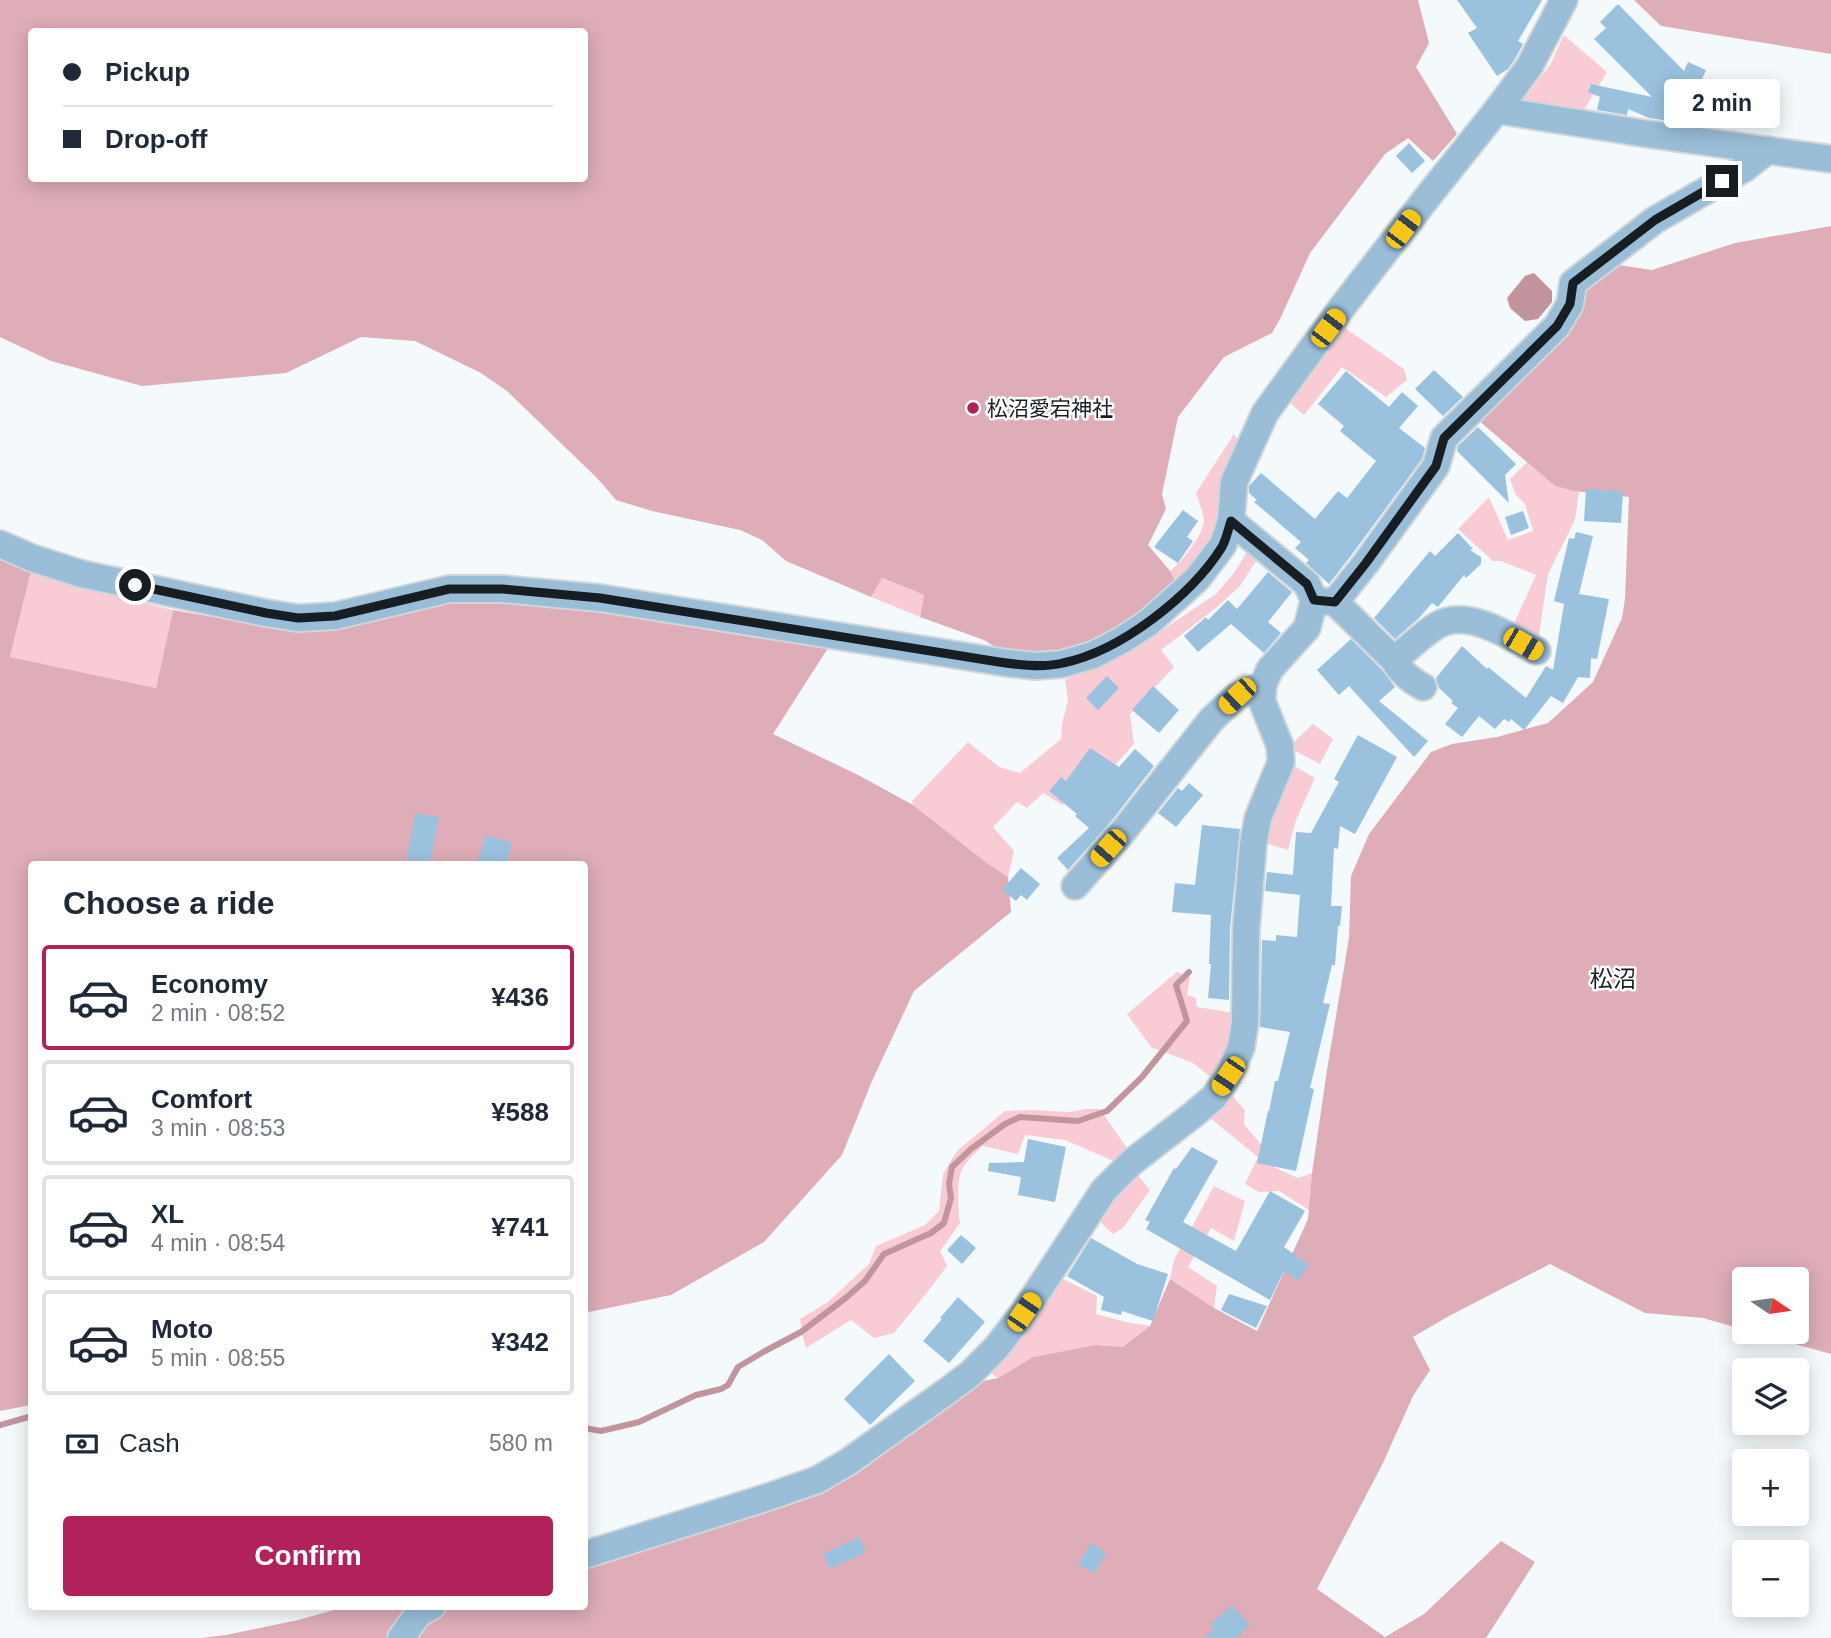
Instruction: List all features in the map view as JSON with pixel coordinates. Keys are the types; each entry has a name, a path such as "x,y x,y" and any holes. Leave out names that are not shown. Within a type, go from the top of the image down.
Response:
{"street":[{"path":"0,544 32,558 82,574 298,618 335,616 449,589 503,589 600,598 999,662 1035,666 1062,664 1093,655 1148,623 1197,579 1223,545 1231,521 1234,482 1265,413 1360,285 1529,67 1564,0"},
{"path":"1497,110 1831,159"},
{"path":"588,1554 817,1480 848,1462 950,1389 970,1374 996,1348 1024,1312 1104,1190 1132,1162 1214,1097 1228,1076 1241,1048 1245,1023 1246,930 1253,845 1258,818 1281,762 1280,746 1262,701 1263,685 1270,669 1307,628 1324,601 1366,563 1436,466 1444,438 1557,326 1570,304 1573,283 1655,220 1745,168 1768,150"},
{"path":"1231,521 1394,660 1408,678 1423,687"},
{"path":"1394,660 1439,625 1450,621 1471,621 1489,625 1536,651"},
{"path":"1075,886 1125,829 1212,719 1237,696 1263,685"},
{"path":"401,1638 419,1613 425,1610"}],"shaded area":[{"path":"0,0 1418,0 1429,43 1416,67 1457,134 1433,161 1408,138 1385,154 1310,253 1272,333 1224,357 1178,417 1162,494 1166,509 1148,545 1170,571 1176,583 1125,624 1085,647 1054,653 1001,651 984,640 920,617 924,595 882,578 871,597 786,561 762,540 740,530 652,511 616,500 597,478 507,391 481,373 415,341 361,337 286,373 142,386 51,361 0,337"},
{"path":"1634,0 1831,0 1831,54 1661,26"},
{"path":"1564,35 1607,72 1581,115 1520,104 1550,65"},
{"path":"1831,226 1831,1354 1795,1344 1810,1344 1810,1267 1732,1267 1732,1326 1703,1318 1645,1313 1550,1264 1413,1337 1430,1370 1413,1396 1382,1465 1317,1589 1385,1637 1424,1614 1501,1541 1535,1562 1486,1638 201,1638 298,1620 334,1610 588,1610 588,1568 828,1491 979,1382 998,1378 1033,1357 1095,1345 1122,1347 1150,1326 1170,1279 1214,1308 1257,1331 1308,1219 1327,1070 1349,938 1351,876 1369,834 1431,752 1452,744 1497,737 1548,723 1593,682 1622,618 1629,497 1574,491 1555,486 1478,420 1580,284 1605,263 1652,270 1735,243"},
{"path":"1534,273 1552,291 1552,302 1538,319 1525,321 1510,308 1507,298 1525,276"},
{"path":"1345,328 1404,369 1407,380 1386,397 1342,367 1304,415 1288,401"},
{"path":"1234,434 1237,439 1236,448 1212,546 1176,583 1170,571 1191,548 1203,526 1204,518 1196,493"},
{"path":"1527,462 1555,486 1579,492 1575,520 1548,574 1538,641 1512,628 1536,575 1501,561 1493,561 1458,529 1489,497 1508,540 1533,531 1525,504 1516,495 1510,479"},
{"path":"1247,552 1252,552 1258,558 1240,586 1161,650 1174,667 1130,714 1134,744 1091,792 1062,805 1043,793 1027,808 1017,802 993,827 1014,851 1008,877 913,805 912,801 968,742 999,767 1020,773 1061,739 1068,700 1065,680 1146,641 1216,594"},
{"path":"0,553 31,571 10,657 156,688 173,610 281,629 460,597 501,595 828,648 773,734 913,805 1008,877 1011,912 914,991 872,1081 842,1155 764,1242 671,1295 589,1312 588,861 28,861 28,1406 0,1411"},
{"path":"31,571 68,584 173,610 156,688 10,657"},
{"path":"881,578 924,595 920,617 871,597"},
{"path":"1313,724 1333,739 1320,764 1295,751 1294,742"},
{"path":"1291,764 1315,778 1296,820 1288,850 1262,842"},
{"path":"1177,972 1190,977 1187,995 1196,998 1197,1007 1235,1013 1230,1043 1212,1078 1193,1063 1151,1047 1127,1014"},
{"path":"1232,1096 1245,1110 1244,1124 1263,1147 1277,1151 1274,1167 1298,1178 1312,1173 1309,1210 1279,1191 1259,1192 1245,1184 1258,1157 1210,1118"},
{"path":"1100,1109 1129,1151 1118,1163 1065,1140 1025,1135 1018,1154 983,1146 961,1172 958,1197 960,1223 940,1251 947,1266 894,1333 874,1338 851,1320 806,1348 800,1319 828,1302 869,1264 876,1246 925,1225 939,1211 943,1174 957,1151 1005,1111 1070,1112"},
{"path":"1136,1173 1150,1190 1123,1228 1113,1234 1096,1218"},
{"path":"1214,1186 1245,1201 1234,1241 1211,1228 1188,1267 1217,1286 1214,1308 1170,1279 1174,1260"},
{"path":"1061,1278 1097,1296 1096,1314 1150,1326 1121,1347 1095,1345 1033,1357 998,1378 985,1370"}],"building":[{"path":"1457,0 1542,0 1518,41 1523,44 1515,59 1508,69 1497,76 1468,33 1477,28"},
{"path":"1618,4 1684,71 1688,62 1706,70 1683,123 1649,118 1628,109 1627,115 1597,110 1600,97 1588,92 1591,84 1652,97 1594,39 1606,28 1600,22"},
{"path":"1409,143 1425,161 1412,173 1396,156"},
{"path":"1434,370 1463,397 1443,416 1415,389"},
{"path":"1346,371 1389,407 1402,392 1418,406 1399,428 1425,448 1422,459 1329,584 1306,563 1309,560 1295,548 1301,542 1254,502 1257,500 1249,493 1249,486 1261,473 1315,519 1338,491 1347,498 1376,461 1340,431 1344,426 1318,404"},
{"path":"1478,427 1516,464 1505,475 1509,503 1457,451 1458,446"},
{"path":"1586,489 1623,491 1621,523 1584,521"},
{"path":"1183,510 1198,521 1187,537 1193,541 1178,563 1154,547"},
{"path":"1523,511 1529,528 1511,535 1505,517"},
{"path":"1576,532 1593,536 1579,594 1609,599 1597,659 1591,658 1590,678 1578,677 1563,703 1551,696 1524,730 1511,719 1509,722 1504,719 1495,729 1479,716 1462,737 1445,724 1458,708 1439,688 1436,678 1462,646 1526,698 1546,666 1553,670 1564,604 1554,601 1569,538 1574,539"},
{"path":"1458,533 1473,549 1470,550 1481,557 1481,564 1466,578 1464,575 1438,607 1432,603 1395,639 1374,618 1430,551 1435,556"},
{"path":"1268,572 1292,592 1268,622 1281,633 1264,653 1231,624 1198,652 1184,636 1206,617 1208,620 1228,600 1237,609"},
{"path":"1351,639 1395,687 1379,701 1428,741 1414,757 1349,686 1339,695 1317,670"},
{"path":"1107,676 1119,688 1098,710 1086,698"},
{"path":"1153,686 1179,710 1159,733 1132,710"},
{"path":"1358,735 1397,757 1355,834 1340,826 1338,849 1334,848 1331,906 1342,906 1340,926 1335,965 1332,965 1323,1003 1330,1004 1310,1088 1314,1089 1296,1171 1257,1163 1275,1081 1278,1081 1290,1032 1260,1027 1262,940 1276,941 1276,935 1297,937 1300,895 1265,891 1267,872 1293,875 1296,832 1311,833 1339,782 1334,779"},
{"path":"1090,748 1119,767 1135,749 1154,766 1113,819 1068,870 1057,858 1089,828 1075,816 1077,814 1049,791 1061,777 1066,781"},
{"path":"1189,783 1203,795 1176,827 1158,813 1178,788 1182,791"},
{"path":"415,813 439,817 430,861 407,859"},
{"path":"1202,825 1240,829 1230,929 1229,1000 1208,998 1211,915 1172,912 1175,883 1195,885"},
{"path":"486,835 512,843 507,861 478,861"},
{"path":"1021,868 1040,884 1027,900 1021,895 1016,901 1002,890"},
{"path":"1028,1139 1066,1147 1055,1202 1018,1195 1021,1177 988,1171 989,1163 1024,1162"},
{"path":"1192,1147 1218,1161 1183,1222 1236,1251 1270,1191 1305,1211 1284,1247 1309,1265 1298,1281 1284,1271 1270,1300 1146,1229 1150,1222 1145,1220 1174,1168 1176,1169"},
{"path":"961,1235 976,1248 962,1264 947,1250"},
{"path":"1091,1238 1137,1264 1168,1274 1153,1321 1122,1311 1121,1315 1101,1310 1104,1297 1067,1276"},
{"path":"1229,1294 1267,1306 1256,1328 1221,1310"},
{"path":"958,1297 985,1322 949,1363 923,1341"},
{"path":"889,1354 915,1381 870,1425 844,1399"},
{"path":"859,1537 866,1552 830,1569 823,1554"},
{"path":"1091,1543 1107,1553 1094,1573 1078,1564"},
{"path":"1232,1605 1250,1625 1236,1638 1204,1638 1214,1629 1210,1625"}],"waterway":[{"path":"588,1429 601,1431 639,1422 696,1395 721,1389 728,1385 738,1367 801,1332 865,1281 884,1254 931,1233 944,1223 951,1198 949,1184 952,1167 1005,1124 1020,1117 1078,1121 1107,1111 1142,1077 1187,1021 1176,985 1189,972"},
{"path":"0,1425 28,1417"}],"place":[{"name":"松沼愛宕神社","path":"973,408"}],"district":[{"name":"松沼","path":"1613,979"}],"route":[{"path":"135,585 298,618 335,616 449,589 503,589 600,598 1035,666 1062,664 1093,655 1148,623 1197,579 1223,545 1231,521 1307,584 1314,600 1335,602 1436,466 1444,438 1557,326 1570,304 1573,283 1655,220 1722,181"}]}
